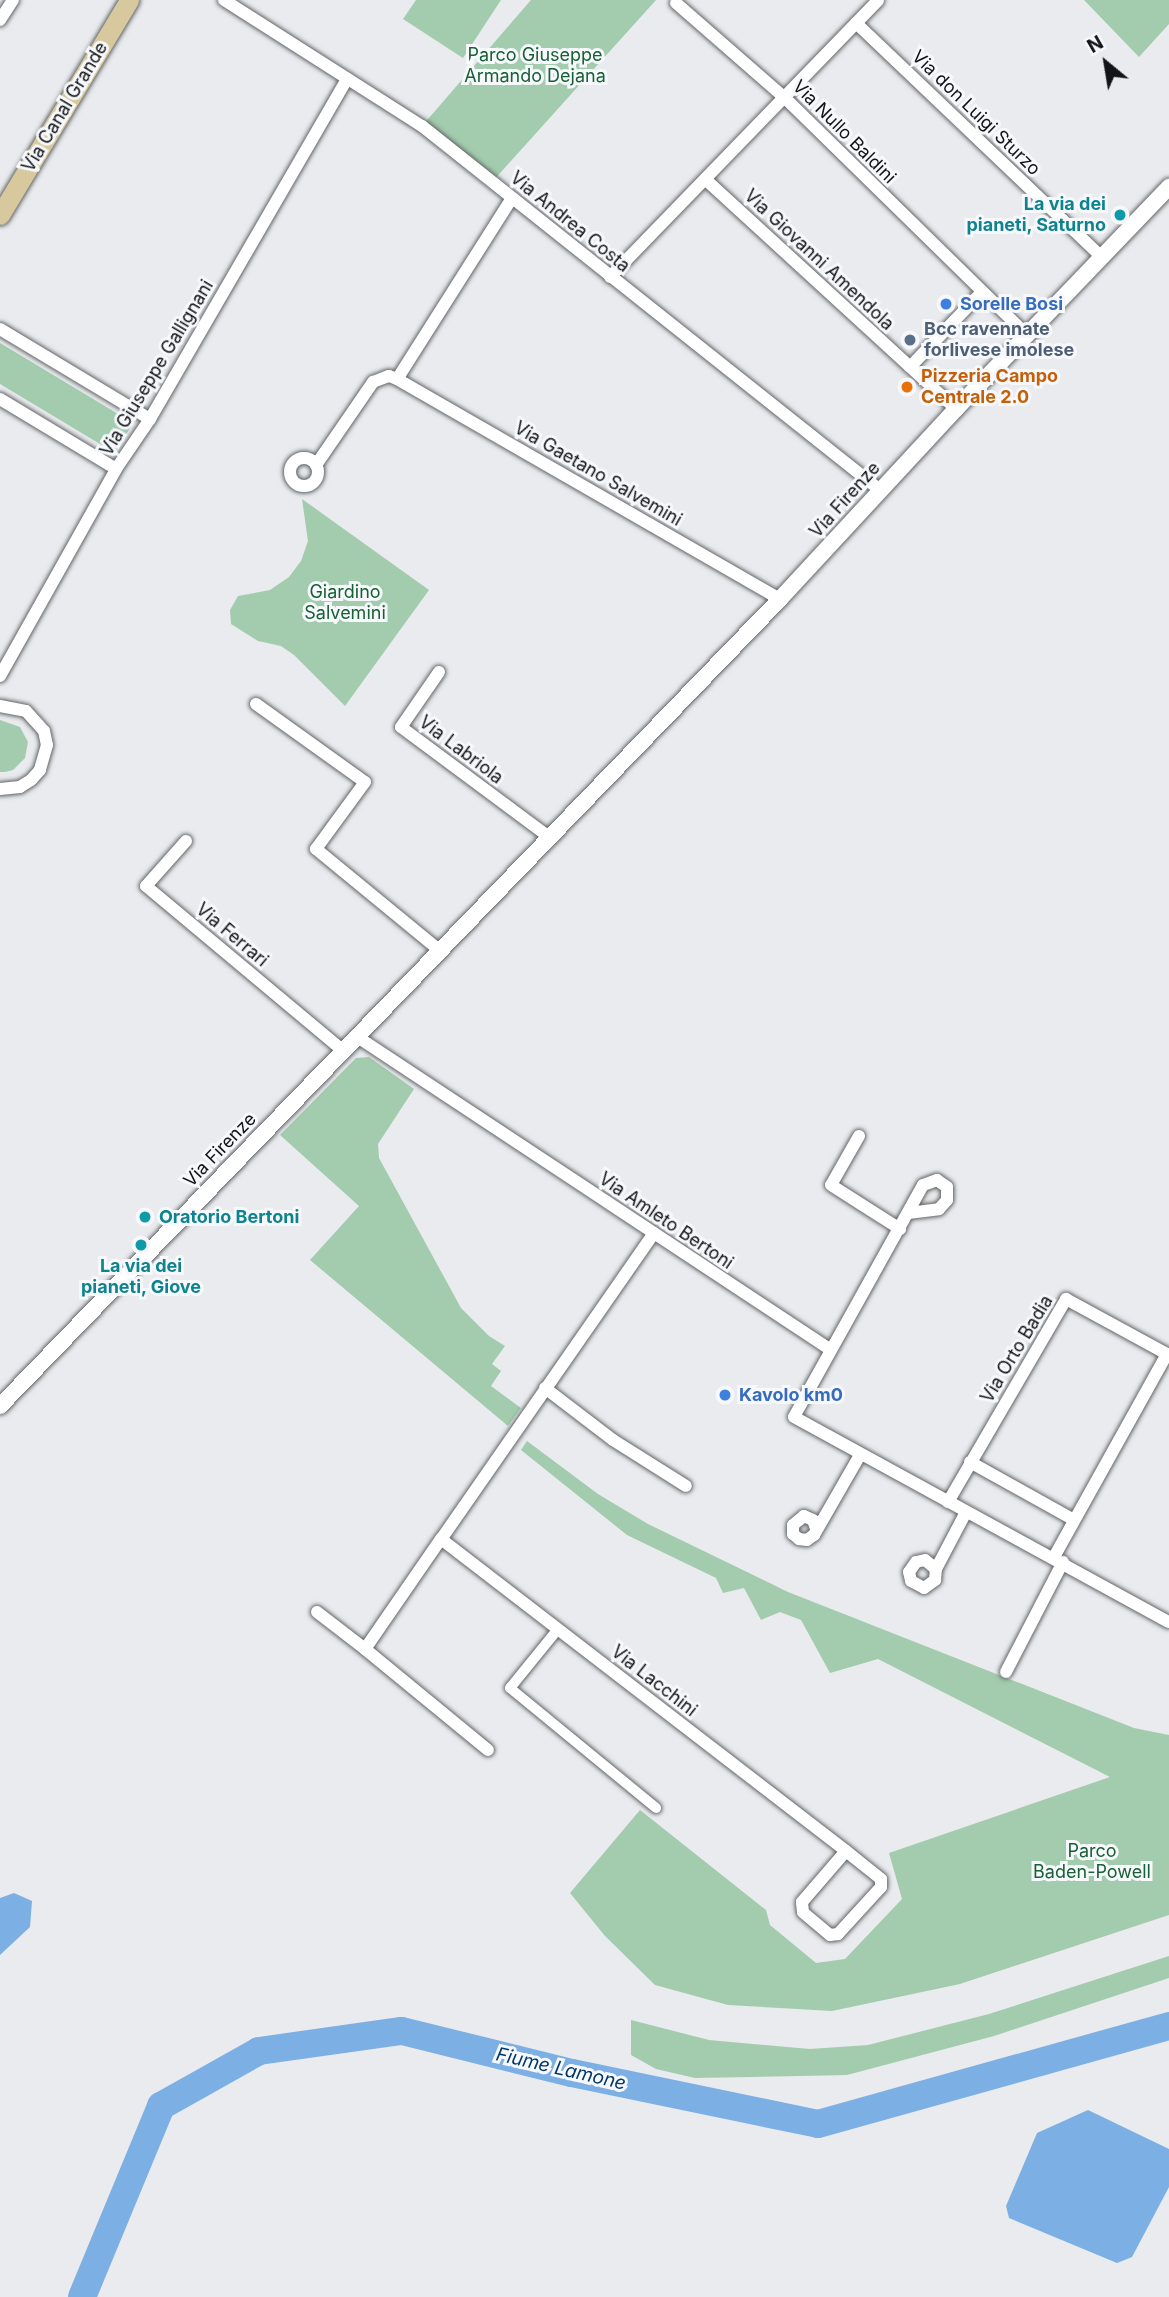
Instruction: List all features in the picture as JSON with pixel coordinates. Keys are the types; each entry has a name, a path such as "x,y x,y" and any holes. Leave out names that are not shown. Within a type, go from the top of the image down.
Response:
{"main road":[{"name":"Via Canal Grande","path":"0,215 129,0"}],"street":[{"path":"0,20 13,0"},
{"name":"Via Andrea Costa","path":"224,0 422,126 880,490"},
{"path":"610,277 878,0"},
{"name":"Via Nullo Baldini","path":"676,3 785,98 981,293 1027,335"},
{"name":"Via don Luigi Sturzo","path":"856,23 1102,257"},
{"name":"Via Giuseppe Gallignani","path":"0,676 116,470 150,419 347,79"},
{"name":"Via Giovanni Amendola","path":"705,179 956,409"},
{"name":"Via Firenze","path":"0,1406 356,1035 780,600 956,409 1169,187"},
{"path":"316,465 373,382 389,376 397,379 512,198"},
{"path":"910,368 981,293"},
{"path":"0,329 150,419"},
{"name":"Via Gaetano Salvemini","path":"397,379 780,600"},
{"path":"0,399 116,470"},
{"name":"Via Labriola","path":"439,671 401,727 549,837"},
{"path":"0,700 0,706 14,706 37,720 47,744 46,758 31,780 20,787 0,789"},
{"path":"256,704 365,782 316,849 439,950"},
{"name":"Via Ferrari","path":"186,841 146,886 342,1050"},
{"name":"Via Amleto Bertoni","path":"356,1035 831,1350"},
{"path":"859,1136 831,1185 900,1229"},
{"path":"908,1213 794,1417 1169,1622"},
{"path":"365,1649 654,1233"},
{"name":"Via Orto Badia","path":"948,1502 1066,1299 1167,1354 1074,1520 1059,1560"},
{"path":"545,1388 613,1440 686,1486"},
{"path":"816,1529 860,1455"},
{"path":"970,1462 1074,1520"},
{"path":"936,1569 966,1512"},
{"name":"Via Lacchini","path":"441,1539 846,1851 881,1879 881,1887 838,1934 830,1934 803,1912 802,1902 846,1851"},
{"path":"1006,1672 1059,1560"},
{"path":"317,1612 488,1750"},
{"path":"558,1629 510,1688 656,1808"}],"green space":[{"path":"416,0 501,0 463,58 403,19"},
{"name":"Parco Giuseppe Armando Dejana","path":"531,0 656,0 492,182 422,126"},
{"path":"1084,0 1169,0 1169,24 1139,57"},
{"path":"0,343 133,423 115,453 0,384"},
{"name":"Giardino Salvemini","path":"302,499 429,590 345,706 294,655 281,646 258,641 231,624 230,610 238,596 270,590 289,577 301,561 308,541"},
{"path":"0,720 20,727 28,742 25,758 13,770 5,772 0,772"},
{"path":"369,1057 414,1089 378,1144 379,1158 461,1308 489,1336 505,1346 492,1364 501,1371 491,1386 521,1408 508,1426 310,1260 359,1206 280,1135 356,1058"},
{"name":"Parco Baden-Powell","path":"527,1441 598,1494 648,1524 788,1592 1134,1728 1169,1735 1169,1915 960,1984 832,2011 728,2005 655,1985 605,1936 570,1893 640,1810 766,1910 770,1925 816,1963 845,1959 902,1899 889,1853 1110,1777 878,1659 830,1673 801,1620 780,1612 761,1620 744,1588 723,1593 716,1578 627,1535 521,1450"},
{"path":"1169,1956 1169,1978 994,2036 847,2075 695,2078 656,2069 631,2055 631,2020 709,2040 810,2049 868,2045 989,2014"}],"water":[{"path":"14,1893 32,1901 30,1927 0,1955 0,1898"},
{"path":"1088,2110 1169,2149 1169,2187 1132,2257 1117,2263 1009,2218 1006,2206 1037,2133"}],"waterway":[{"name":"Fiume Lamone","path":"82,2297 161,2106 259,2051 402,2031 572,2073 818,2124 1169,2026"}],"place":[{"name":"La via dei pianeti, Saturno","path":"1120,215"},
{"name":"Sorelle Bosi","path":"946,304"},
{"name":"Bcc ravennate forlivese imolese","path":"910,340"},
{"name":"Pizzeria Campo Centrale 2.0","path":"907,387"},
{"name":"Oratorio Bertoni","path":"145,1217"},
{"name":"La via dei pianeti, Giove","path":"141,1245"},
{"name":"Kavolo km0","path":"725,1395"}]}
